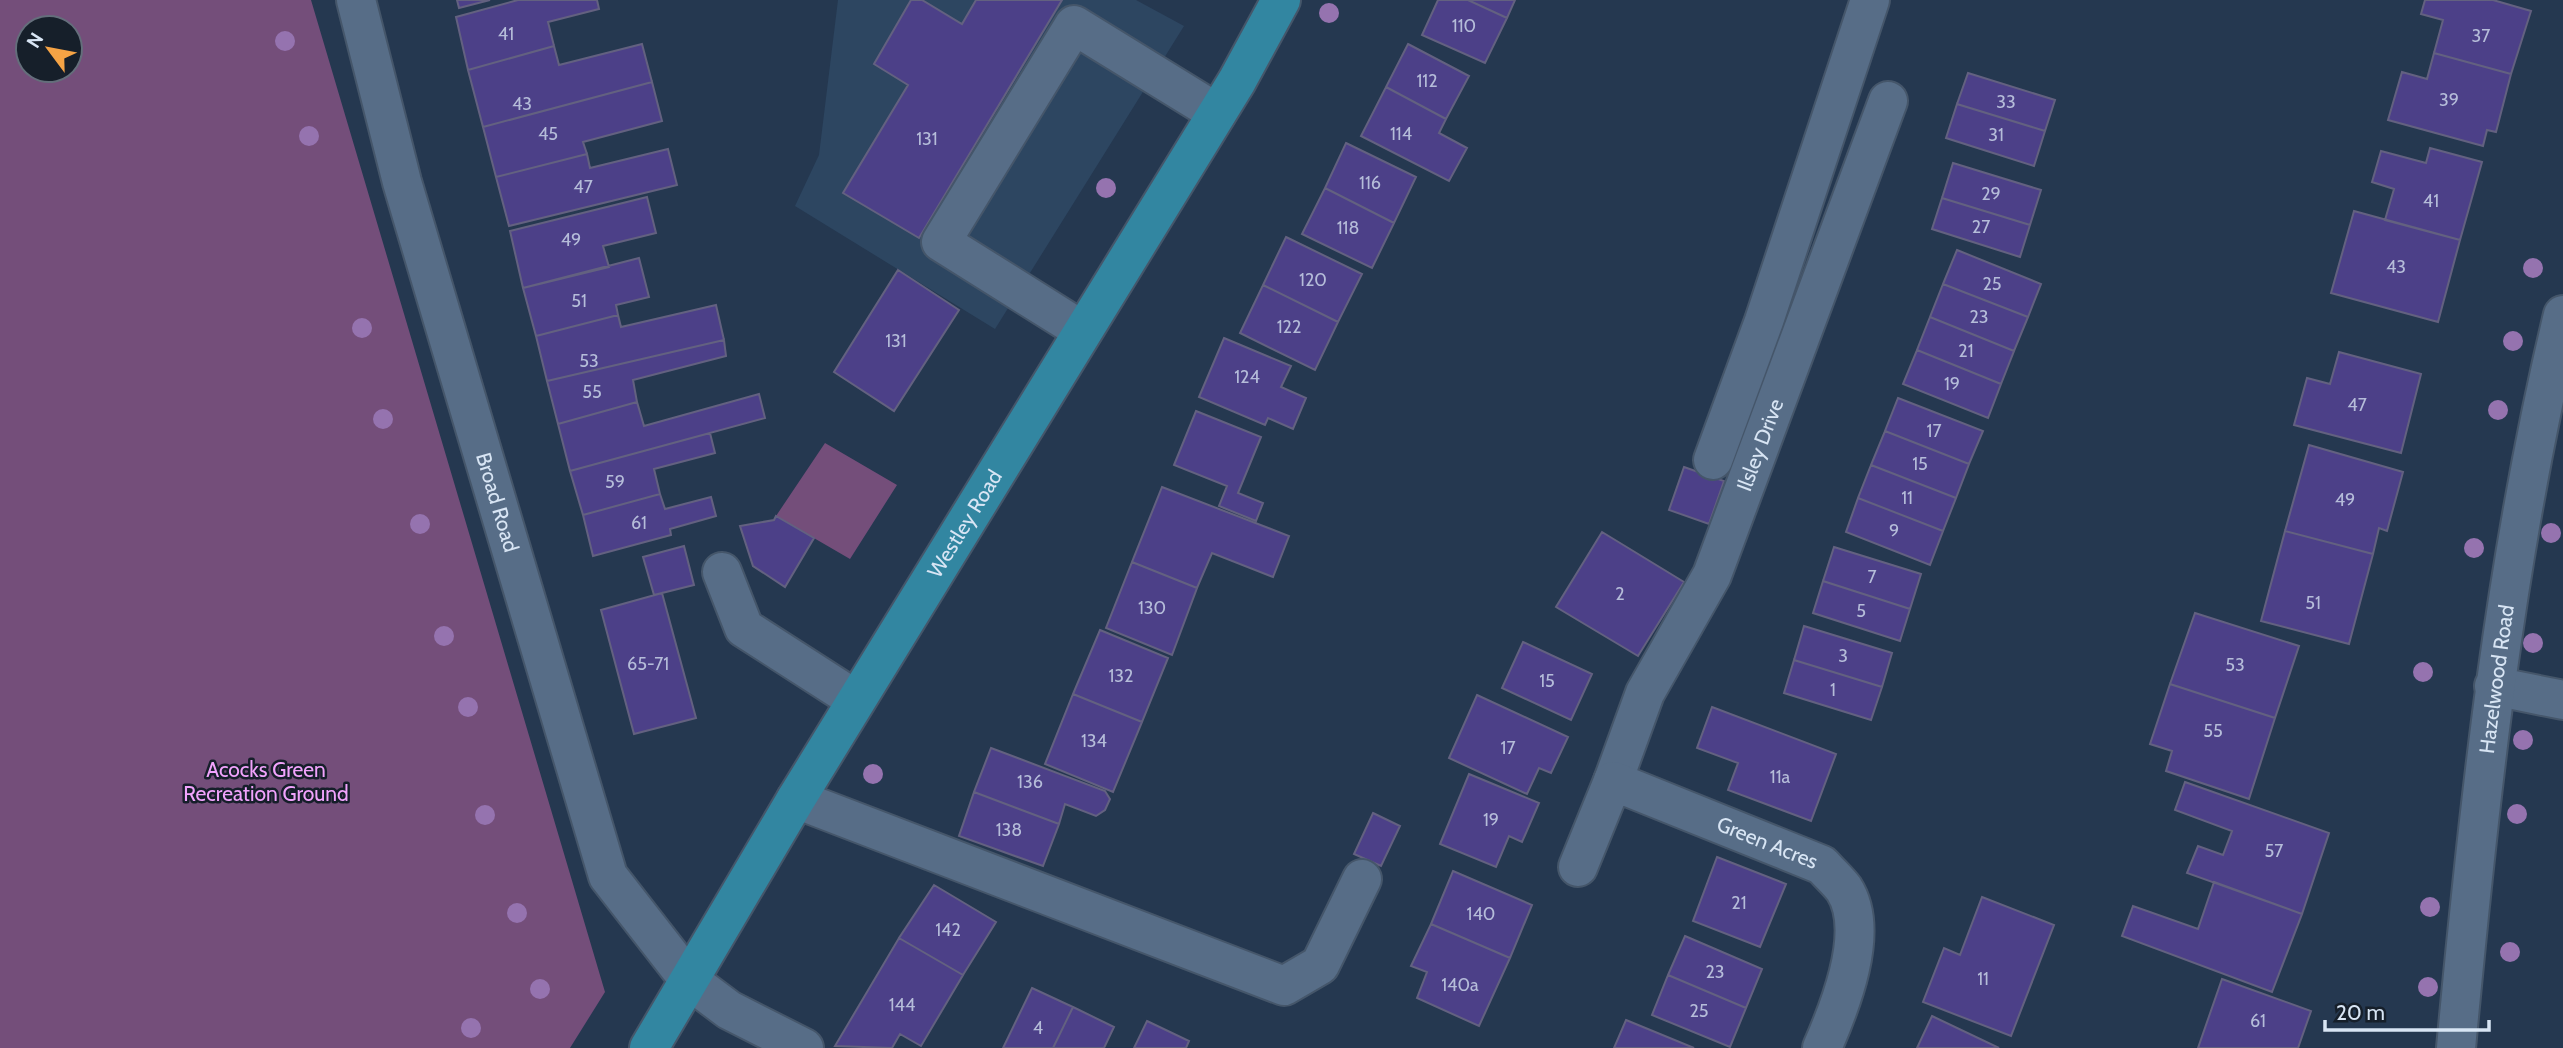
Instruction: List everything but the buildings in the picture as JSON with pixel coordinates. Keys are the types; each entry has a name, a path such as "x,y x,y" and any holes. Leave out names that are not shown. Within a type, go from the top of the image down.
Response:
{"main road":[{"name":"Westley Road","path":"649,1048 856,700 1217,113 1281,0"}],"street":[{"name":"Broad Road","path":"356,0 402,182 608,876 689,980 730,1010 804,1048"},
{"path":"1713,460 1764,321 1870,0"},
{"path":"1083,331 941,243 1074,25 1217,113"},
{"name":"Ilsley Drive","path":"1613,781 1645,693 1712,575 1888,100"},
{"name":"Hazelwood Road","path":"2456,1048 2494,687 2550,435 2563,315"},
{"path":"722,572 744,628 856,700"},
{"path":"2494,687 2563,700"},
{"path":"1578,867 1613,781"},
{"name":"Green Acres","path":"1613,781 1822,865 1845,890 1855,920 1852,953 1840,1008 1822,1048"},
{"path":"796,799 1284,986 1320,965 1362,879"}],"shaded area":[{"path":"838,0 1136,0 1184,26 995,329 795,206 819,155"}],"green space":[{"name":"Acocks Green Recreation Ground","path":"0,0 311,0 605,992 570,1048 0,1048"},
{"path":"825,443 897,485 850,559 776,516"}]}
